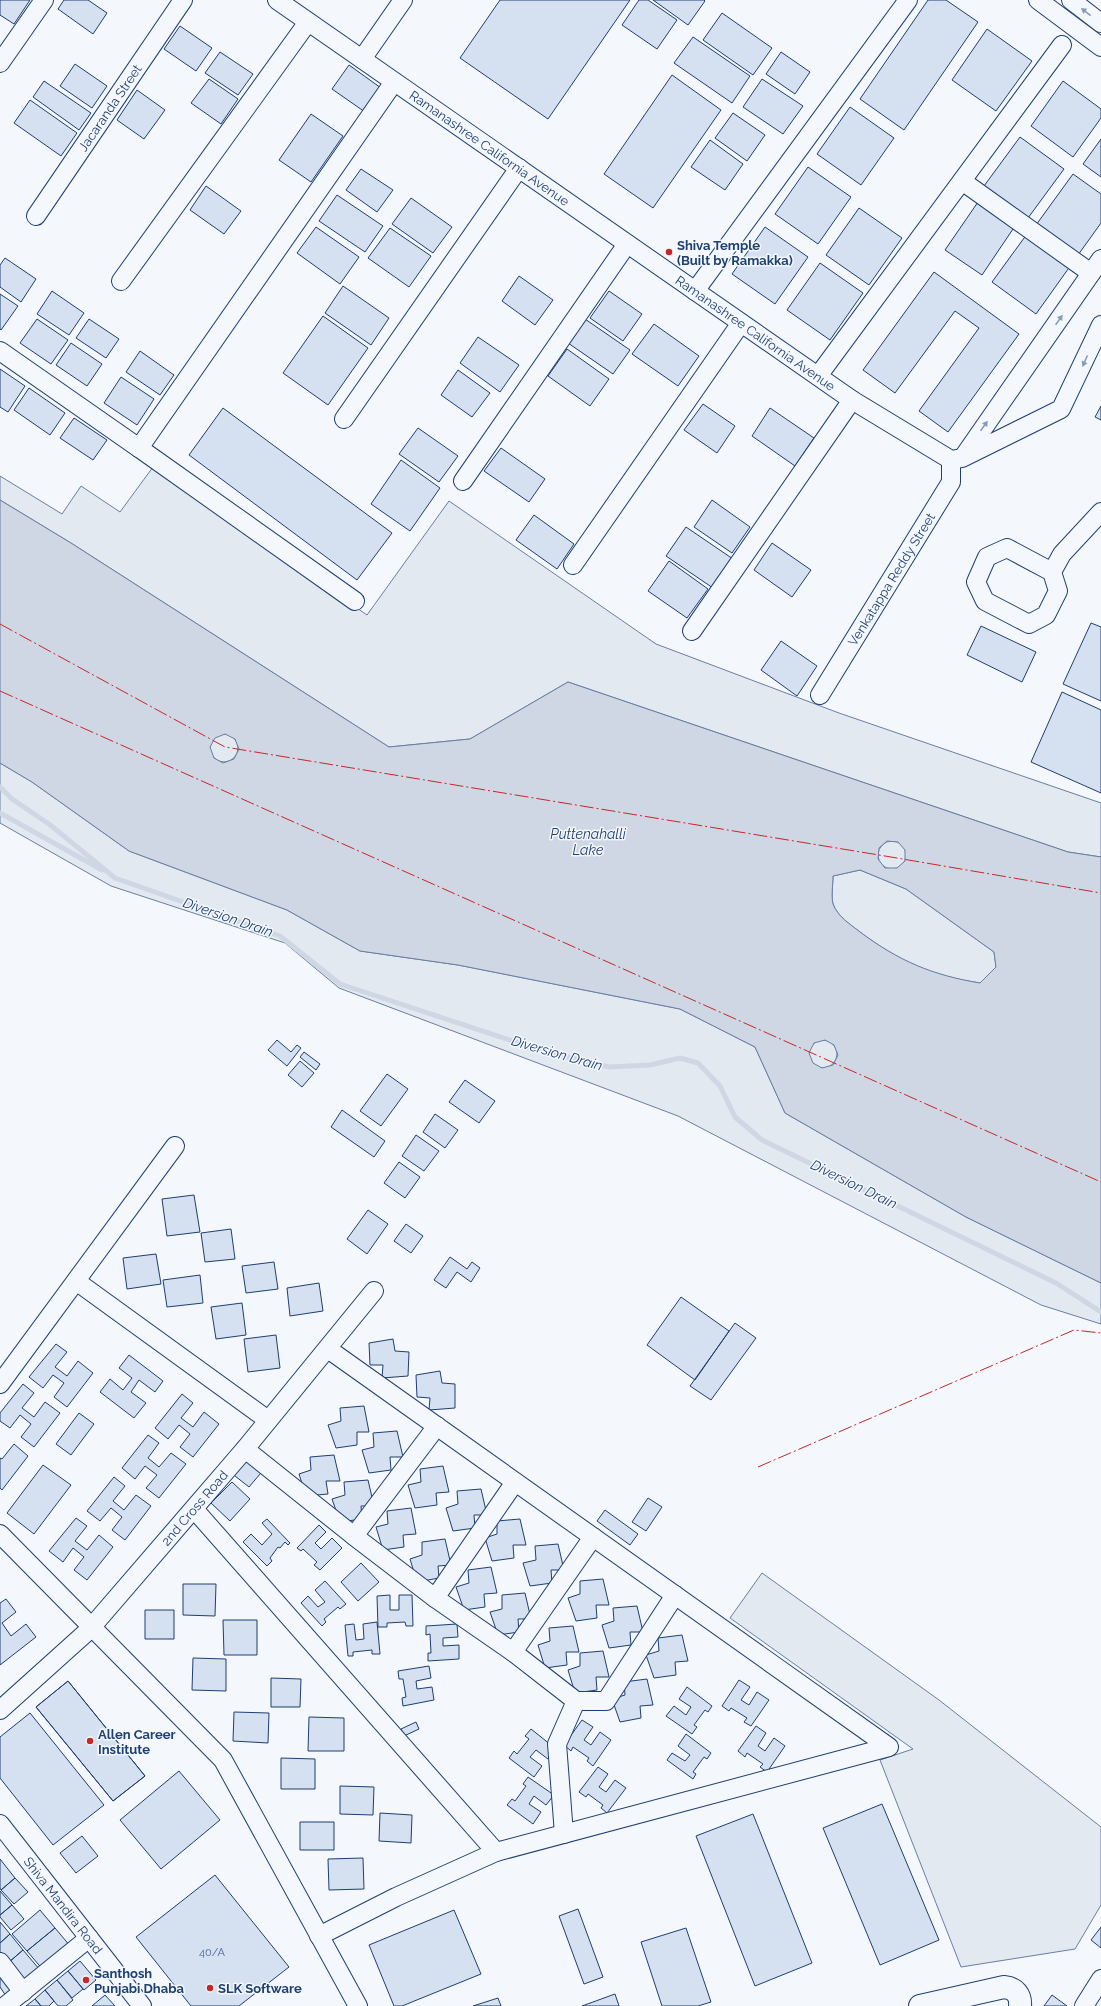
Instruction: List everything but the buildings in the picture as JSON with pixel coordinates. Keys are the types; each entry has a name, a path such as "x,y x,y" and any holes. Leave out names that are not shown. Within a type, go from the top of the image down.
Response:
{"main road":[{"path":"920,2006 1004,1987 1013,1989 1016,1992 1019,1996 1020,2006"}],"street":[{"path":"0,63 44,0"},
{"name":"Jacaranda Street","path":"36,216 184,0"},
{"name":"Ramanashree California Avenue","path":"277,0 852,400 956,459"},
{"path":"362,59 403,0"},
{"path":"695,291 908,0"},
{"path":"1038,0 1101,47"},
{"path":"1071,0 1101,23"},
{"path":"121,281 308,22"},
{"path":"818,376 1062,45"},
{"path":"139,448 394,82"},
{"path":"344,419 519,168"},
{"path":"962,180 1091,273"},
{"path":"462,481 627,244"},
{"path":"956,459 1101,258"},
{"path":"574,565 741,323"},
{"path":"956,459 1061,408 1101,326"},
{"path":"0,351 355,601"},
{"path":"692,631 852,400"},
{"name":"Venkatappa Reddy Street","path":"820,695 950,482 956,459"},
{"path":"1052,572 1007,548 987,557 976,582 985,601 1029,624 1046,615 1058,590 1052,572 1062,554 1101,512"},
{"path":"0,1384 175,1146"},
{"path":"76,1282 268,1420"},
{"name":"2nd Cross Road","path":"0,1710 91,1627 245,1449 374,1291"},
{"path":"319,1936 396,1897 496,1852 889,1747 328,1349"},
{"path":"354,1536 437,1426"},
{"path":"245,1449 434,1598 513,1652 576,1701 606,1701 675,1595"},
{"path":"434,1598 515,1482"},
{"path":"194,1509 496,1852"},
{"path":"0,1534 223,1760 358,2006"},
{"path":"513,1652 593,1537"},
{"path":"564,1834 557,1744 576,1701"},
{"name":"Shiva Mandira Road","path":"0,1824 142,2006"},
{"path":"5,2006 89,1938"},
{"path":"0,1962 23,1992"},
{"path":"1084,2006 1101,1979"}],"shaded area":[{"path":"153,467 367,615 449,501 656,644 839,713 1101,803 1101,857 1068,852 568,682 470,739 389,747 71,543 0,500 0,476 62,514 81,486 120,512"},
{"path":"224,734 234,738 238,748 234,758 224,762 214,758 210,748 214,738"},
{"path":"0,763 32,782 129,851 287,910 360,951 458,965 680,1009 755,1047 785,1113 966,1217 1101,1283 1101,1324 1041,1305 678,1116 339,988 285,943 111,886 0,823"},
{"path":"892,841 902,845 906,855 902,865 892,869 882,865 878,855 882,845"},
{"path":"860,870 906,889 994,952 996,967 980,983 963,980 917,966 874,942 845,920 835,909 832,901 833,876"},
{"path":"823,1040 833,1044 837,1054 833,1064 823,1068 813,1064 809,1054 813,1044"},
{"path":"762,1573 939,1700 1101,1827 1101,1905 1075,1949 961,1967 880,1760 913,1749 730,1618"}],"water":[{"name":"Puttenahalli Lake","path":"0,500 71,543 389,747 470,739 568,682 1068,852 1101,857 1101,1283 966,1217 785,1113 755,1047 680,1009 458,965 360,951 287,910 129,851 32,782 0,763","holes":["225,734 235,739 239,749 234,759 223,763 214,758 210,747 215,738","887,841 898,842 905,850 905,861 897,868 885,868 878,859 879,848","860,870 906,889 994,952 996,967 980,983 946,976 902,959 860,932 838,913 832,901 833,876","825,1040 834,1045 838,1055 833,1065 822,1068 813,1063 809,1053 814,1043"]}],"waterway":[{"name":"Diversion Drain","path":"0,787 12,799 49,824 115,878 280,936 340,984 543,1051 609,1067 650,1065 680,1058 698,1063 720,1086 735,1117 762,1140 1056,1283 1101,1312"},
{"path":"0,813 102,870"}],"power":[{"path":"0,624 225,747 1101,893"},
{"path":"0,691 1101,1182"},
{"path":"758,1467 1074,1330 1101,1333"}],"place":[{"name":"Shiva Temple (Built by Ramakka)","path":"669,252"},
{"name":"Allen Career Institute","path":"90,1741"},
{"name":"Santhosh Punjabi Dhaba","path":"86,1980"},
{"name":"SLK Software","path":"210,1988"}]}
